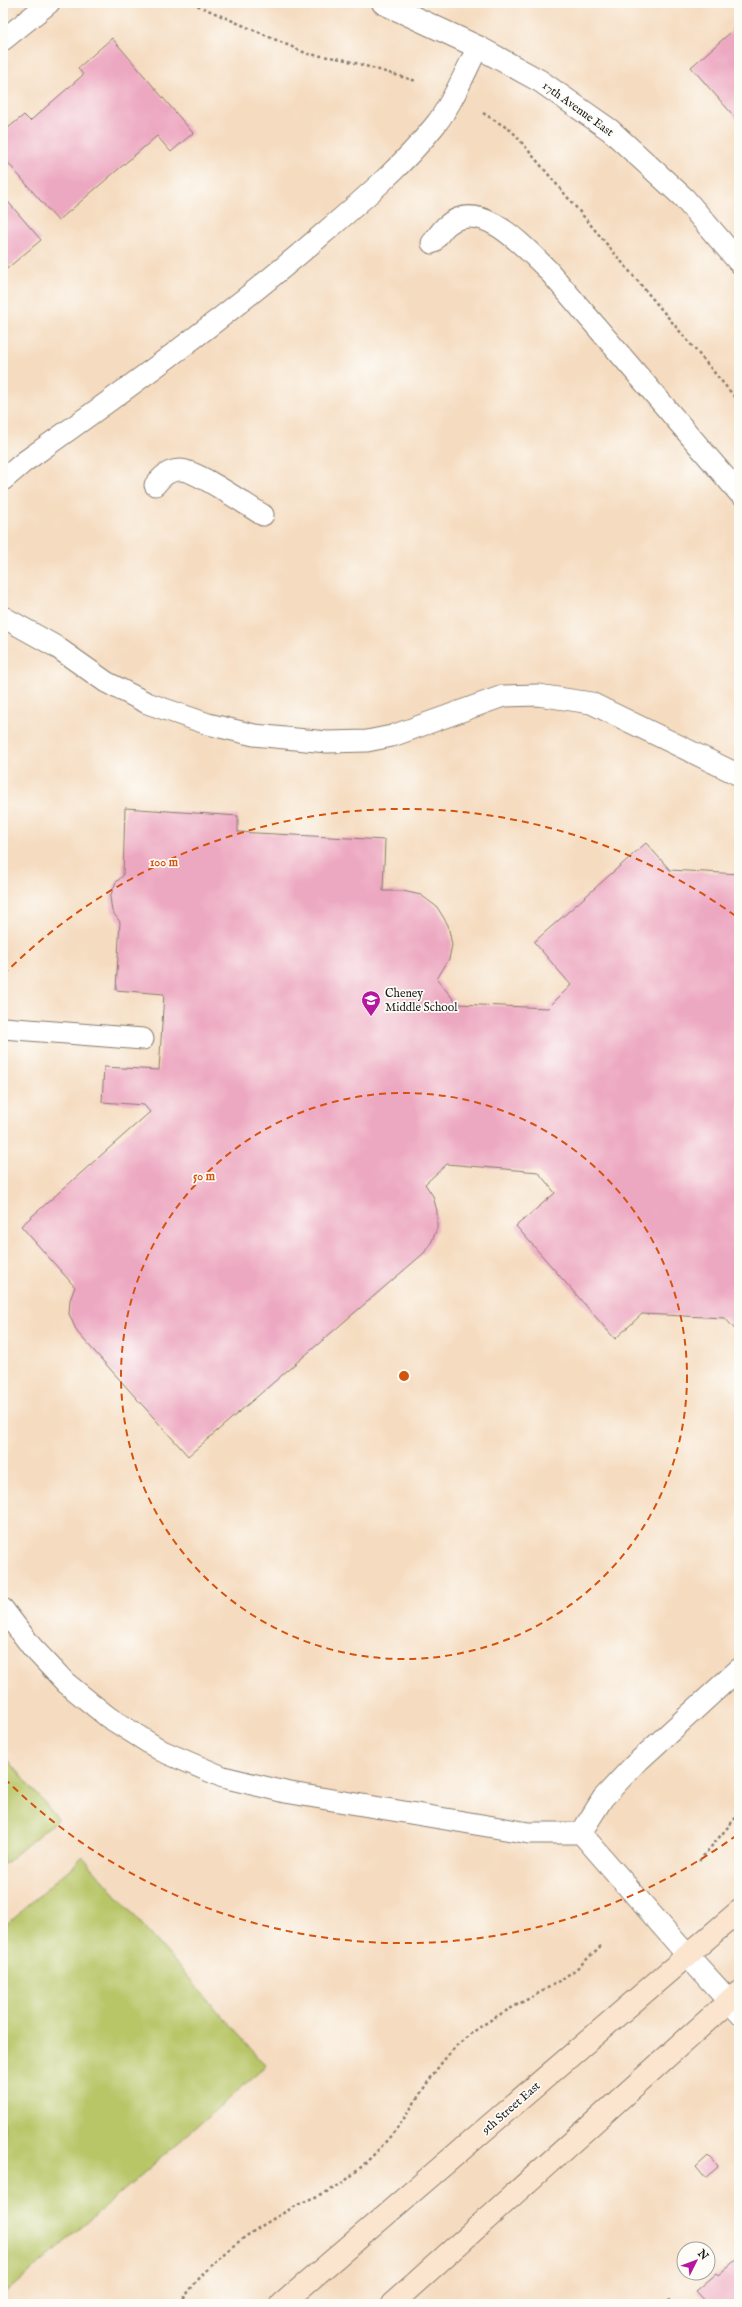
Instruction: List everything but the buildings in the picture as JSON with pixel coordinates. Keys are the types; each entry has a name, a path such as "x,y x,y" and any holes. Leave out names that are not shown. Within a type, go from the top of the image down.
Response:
{"main road":[{"name":"9th Street East","path":"282,2304 739,1912"},
{"path":"392,2304 736,2002"}],"street":[{"name":"17th Avenue East","path":"383,3 478,47 540,81 610,130 684,198 739,262"},
{"path":"688,1956 736,2002"}],"lane":[{"path":"3,40 49,3"},
{"path":"3,480 24,462 183,348 272,278 358,204 407,158 438,122 478,47"},
{"path":"432,243 447,225 468,216 491,222 513,237 547,269 739,493"},
{"path":"155,485 166,473 180,470 200,477 263,515"},
{"path":"3,617 55,646 106,682 147,703 208,724 254,735 327,742 367,741 392,736 503,696 538,695 591,703 739,775"},
{"path":"3,1028 143,1039"},
{"path":"3,1609 32,1646 66,1683 108,1717 162,1751 223,1777 285,1792 529,1833 581,1833 688,1956"},
{"path":"581,1833 603,1798 633,1766 739,1669"}],"path":[{"path":"192,3 308,54 342,59 416,81"},
{"path":"483,113 512,131 739,402"},
{"path":"699,1861 739,1814"},
{"path":"180,2304 190,2288 219,2256 252,2231 341,2183 397,2128 435,2070 462,2041 498,2014 540,1992 572,1972 603,1944"}],"green space":[{"path":"3,1754 58,1819 3,1865"},
{"path":"83,1857 266,2066 3,2296 3,1927"}],"place":[{"name":"Cheney Middle School","path":"371,1017"}]}
